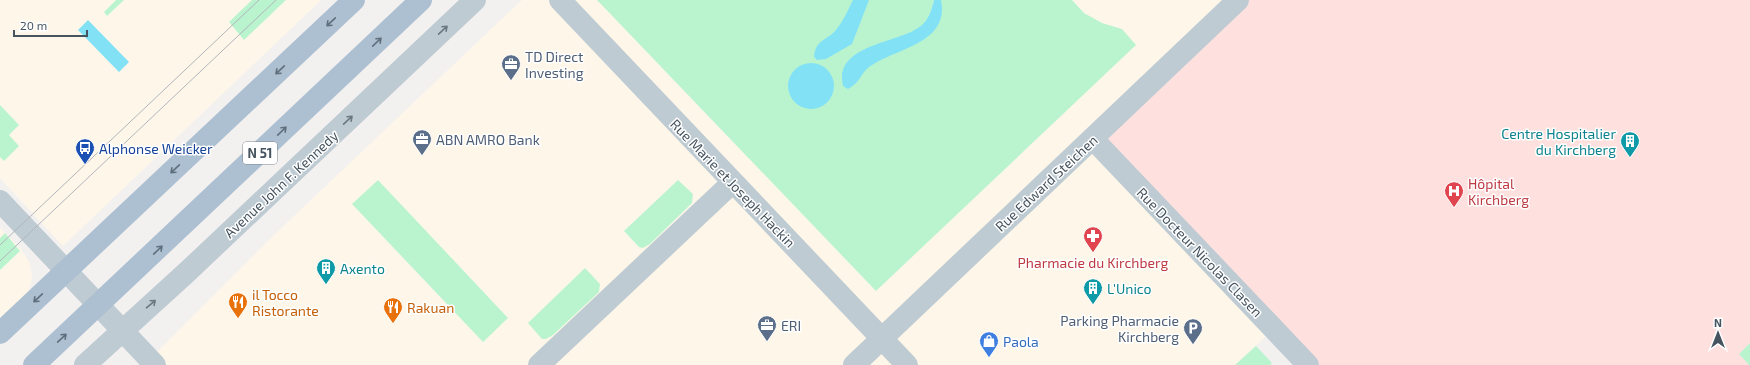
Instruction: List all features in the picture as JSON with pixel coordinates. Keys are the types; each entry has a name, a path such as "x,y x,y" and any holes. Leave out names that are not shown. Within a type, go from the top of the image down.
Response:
{"main road":[{"path":"0,333 354,0"},
{"name":"N 51","path":"34,365 421,0"}],"street":[{"name":"Avenue John F. Kennedy","path":"84,365 186,273 474,0"},
{"name":"Rue Marie et Joseph Hackin","path":"560,0 907,365"},
{"name":"Rue Edward Steichen","path":"854,365 1238,0"},
{"name":"Rue Docteur Nicolas Clasen","path":"1093,139 1308,365"},
{"path":"539,365 733,182"},
{"path":"0,201 155,365"}],"shaded area":[{"path":"0,0 321,0 63,246 0,178"},
{"path":"522,0 1238,0 1274,329 1235,365 144,365 273,236"},
{"name":"Hôpital Kirchberg","path":"1238,0 1750,0 1750,365 1308,365 1093,139"},
{"path":"0,228 21,249 30,264 32,277 29,291 0,320"}],"green space":[{"path":"116,0 124,0 107,16 104,12"},
{"path":"252,0 286,0 244,40 229,22"},
{"path":"597,0 1072,0 1084,13 1102,23 1122,29 1136,45 876,291"},
{"path":"0,105 19,125 9,135 19,146 4,161 0,157"},
{"path":"378,180 508,318 483,342 352,204"},
{"path":"678,180 693,194 692,203 650,244 643,248 639,247 624,231"},
{"path":"5,233 20,251 0,270 0,238"},
{"path":"585,268 600,284 599,292 553,335 546,339 542,339 528,323"},
{"path":"1750,343 1750,365 1749,365 1739,354"},
{"path":"1256,346 1272,363 1270,365 1235,365"}],"water":[{"path":"853,0 869,0 852,44 826,59 817,60 814,57 817,47 838,27"},
{"path":"934,0 941,0 942,15 937,26 929,36 869,67 856,84 848,89 843,86 843,72 848,61 858,53 871,46 912,31 922,25 928,17"},
{"path":"88,20 129,62 119,72 78,30"},
{"path":"811,63 824,67 830,73 834,86 830,99 824,105 811,109 798,105 792,99 788,86 792,73 798,67"}],"tram line":[{"path":"0,245 259,0"},
{"path":"0,261 276,0"}],"place":[{"name":"TD Direct Investing","path":"511,81"},
{"name":"ABN AMRO Bank","path":"422,156"},
{"name":"Centre Hospitalier du Kirchberg","path":"1630,158"},
{"name":"Alphonse Weicker","path":"85,165"},
{"name":"Hôpital Kirchberg","path":"1454,208"},
{"name":"Pharmacie du Kirchberg","path":"1093,253"},
{"name":"Axento","path":"326,285"},
{"name":"L'Unico","path":"1093,305"},
{"name":"il Tocco Ristorante","path":"238,319"},
{"name":"Rakuan","path":"393,324"},
{"name":"ERI","path":"767,342"},
{"name":"Parking Pharmacie Kirchberg","path":"1193,345"},
{"name":"Paola","path":"989,358"}]}
